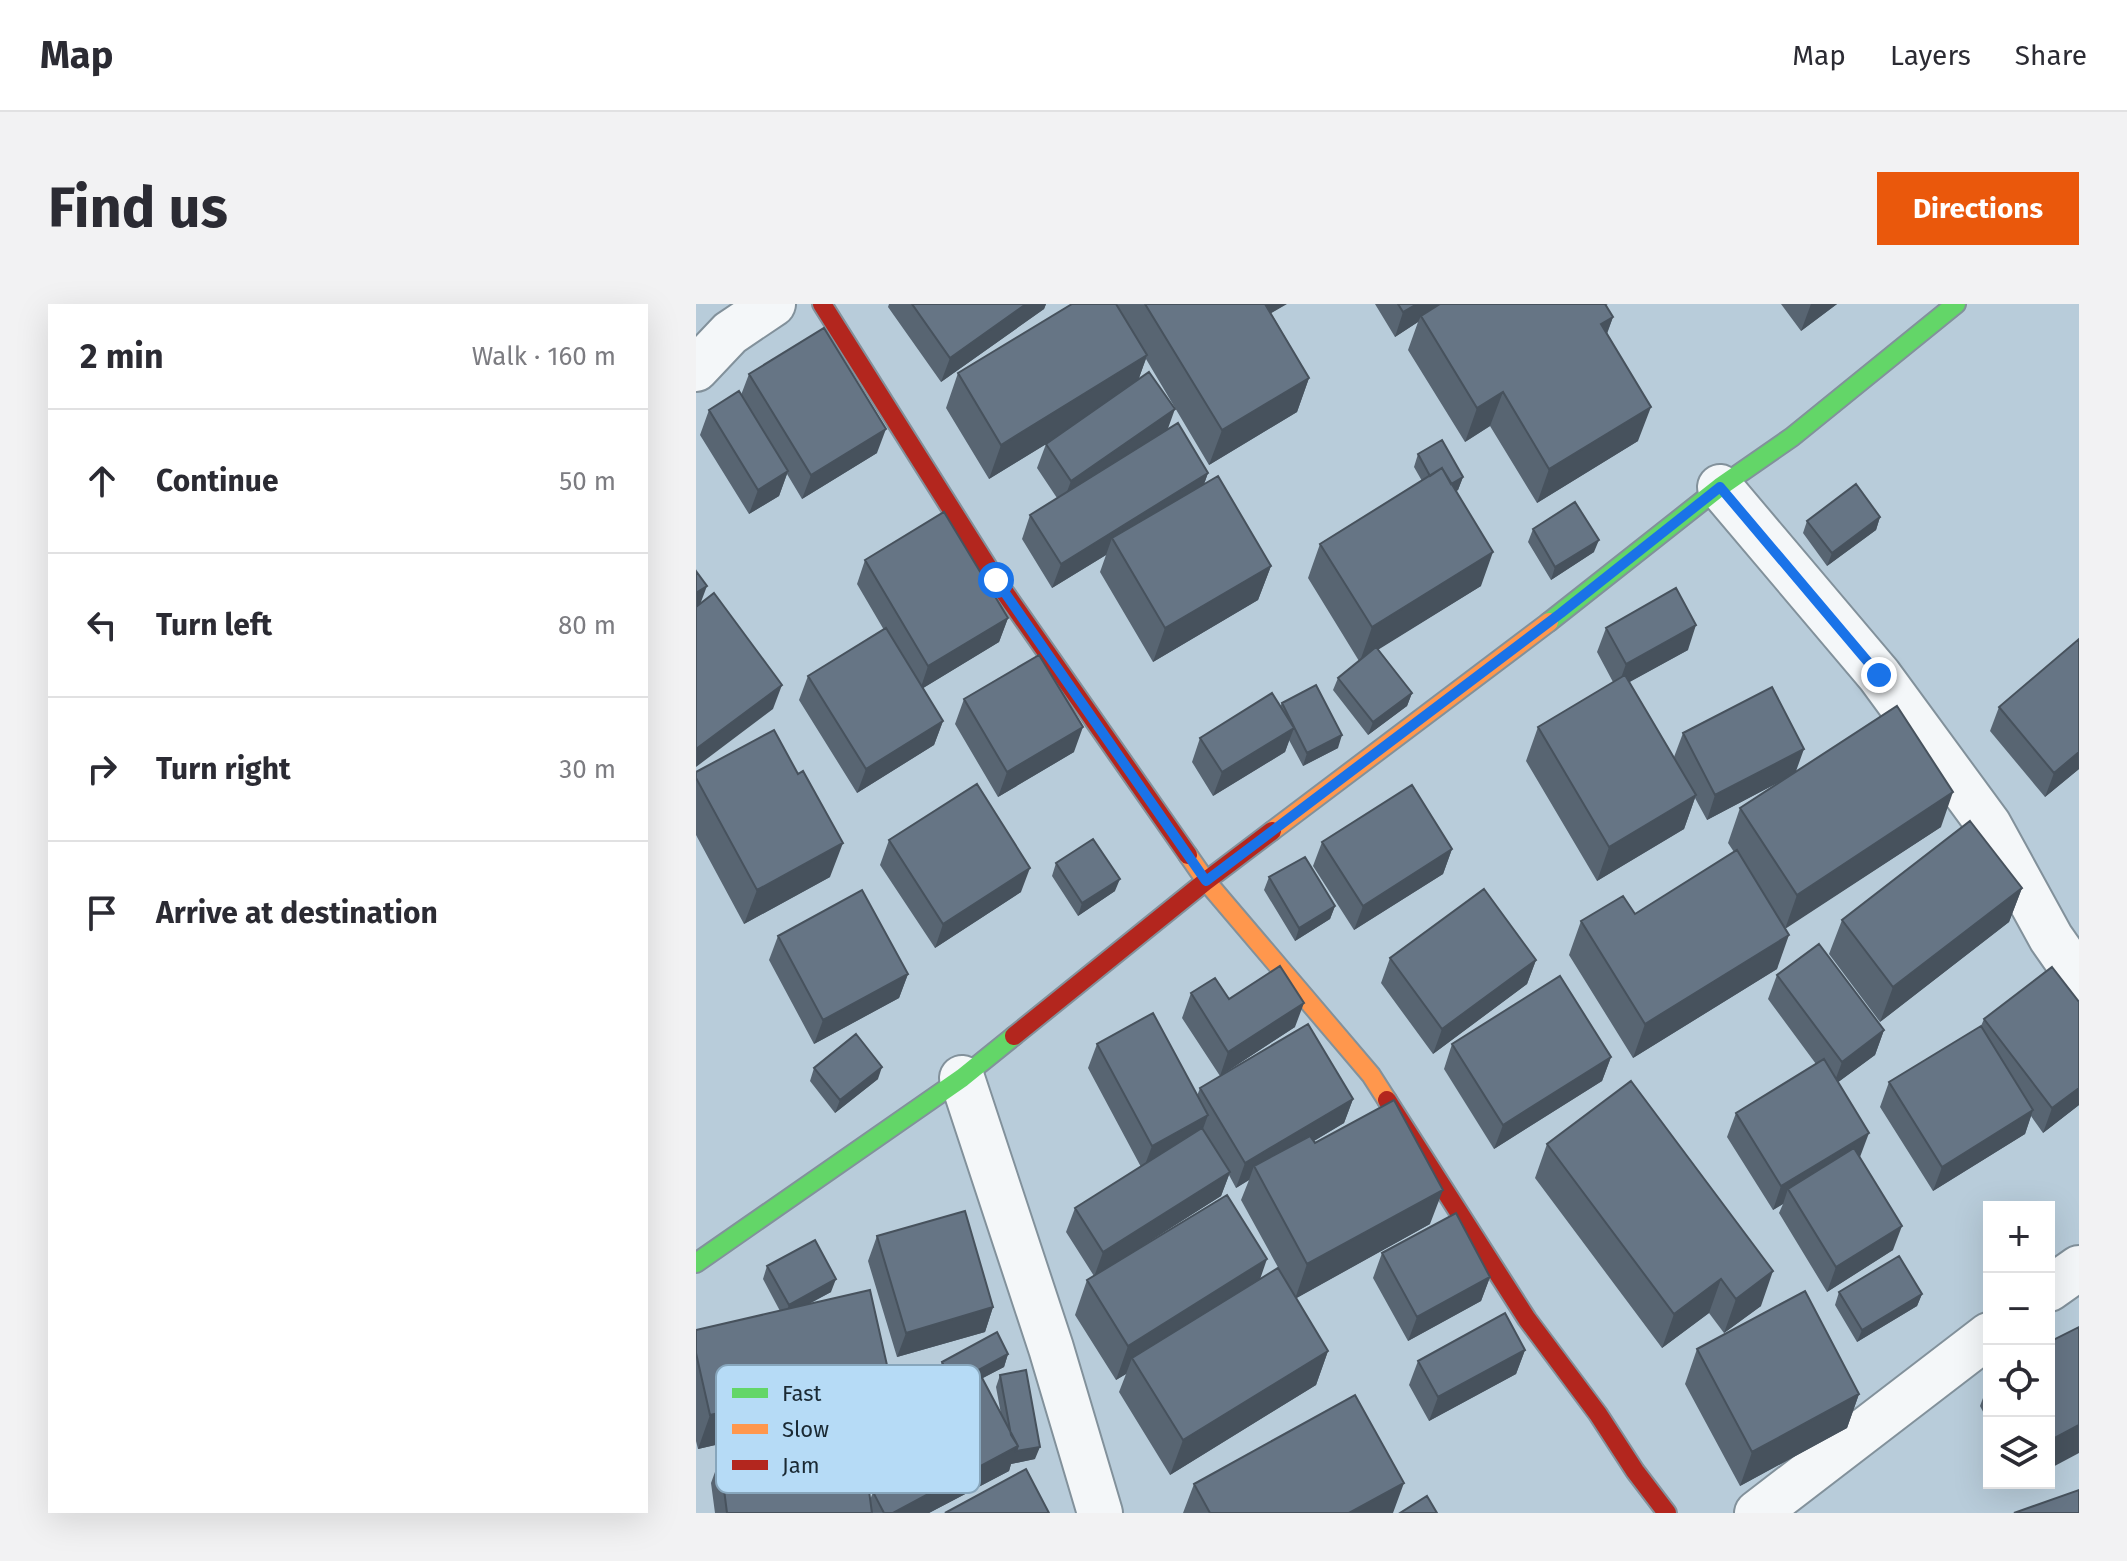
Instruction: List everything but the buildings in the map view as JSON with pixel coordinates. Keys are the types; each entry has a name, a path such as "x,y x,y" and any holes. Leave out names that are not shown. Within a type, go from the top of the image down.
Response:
{"street":[{"path":"696,369 730,333 773,304"},
{"path":"822,304 996,580 1206,881 1371,1075 1527,1319 1667,1513"},
{"path":"696,1263 962,1078 1206,881 1561,613 1720,487 1792,437 1956,304"},
{"path":"1720,487 1879,675 1971,800 1989,825 2051,938 2079,978"},
{"path":"962,1078 1051,1348 1100,1513"},
{"path":"2055,1285 2079,1268"},
{"path":"1757,1513 1983,1340"}],"traffic: fast":[{"path":"1549,622 1720,487 1792,437 1956,304"},
{"path":"696,1263 962,1078 1014,1036"}],"traffic: slow":[{"path":"1272,831 1549,622"},
{"path":"1188,855 1206,881 1371,1075 1387,1100"}],"traffic: jam":[{"path":"822,304 996,580 1188,855"},
{"path":"1014,1036 1272,831"},
{"path":"1387,1100 1527,1319 1667,1513"}],"route":[{"path":"996,580 1206,881 1561,613 1720,487 1879,675"}]}
